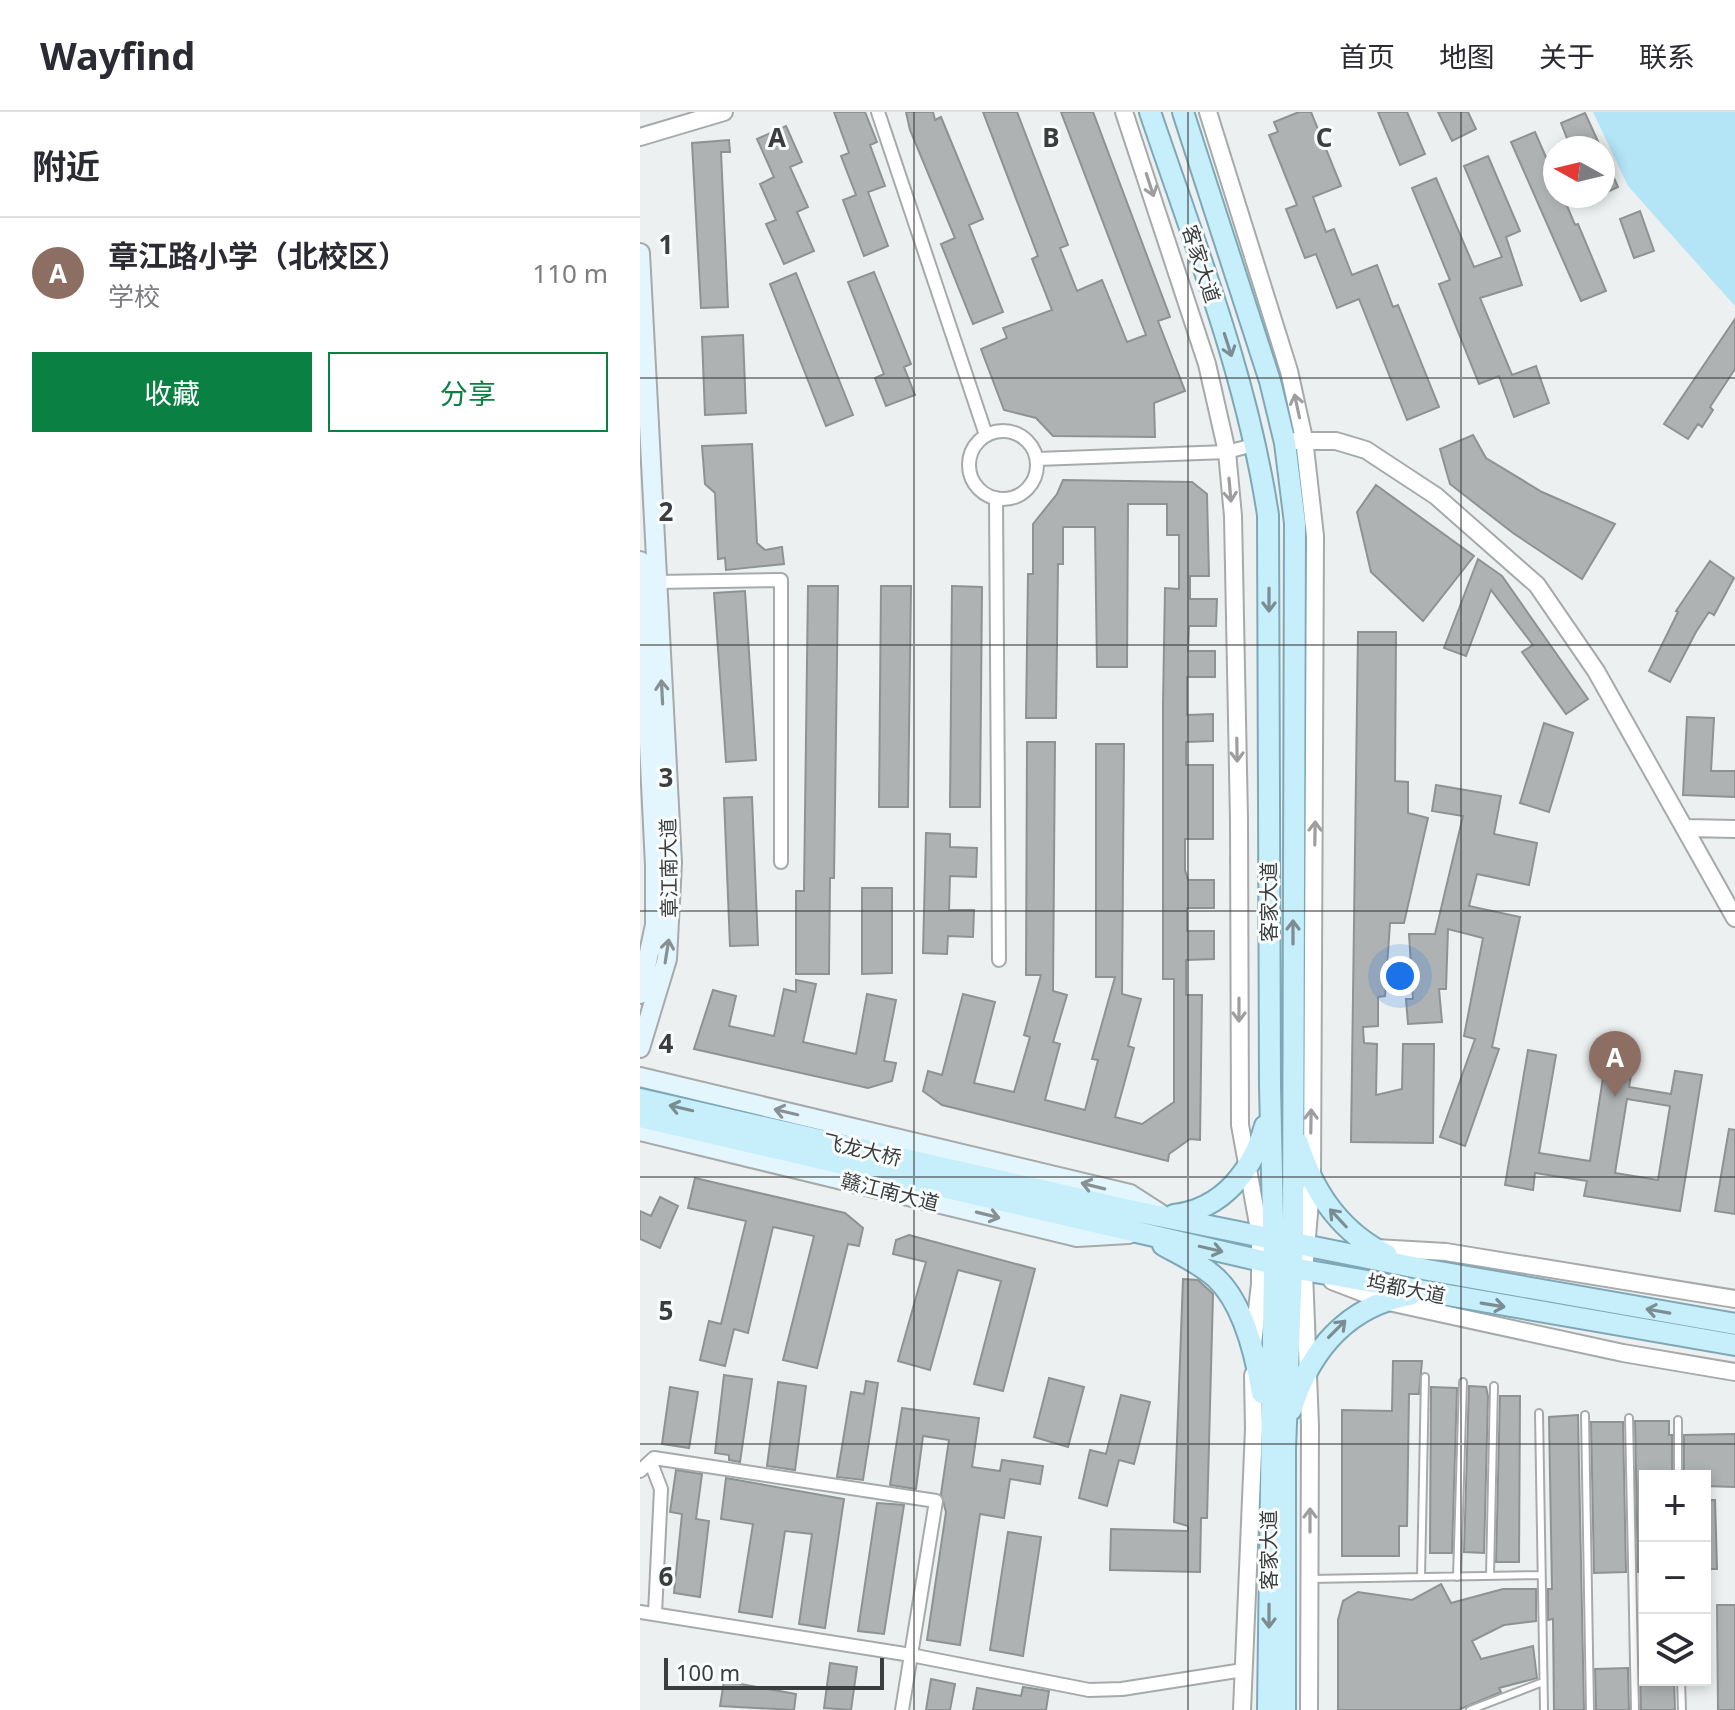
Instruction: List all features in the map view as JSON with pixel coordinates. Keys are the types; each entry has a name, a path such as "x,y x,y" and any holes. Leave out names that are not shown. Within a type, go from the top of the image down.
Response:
{"main road":[{"name":"客家大道","path":"1150,112 1243,389 1257,444 1268,515 1270,1086 1287,1240"},
{"name":"客家大道","path":"1183,112 1270,381 1294,441 1292,1109 1287,1240 1285,1710"},
{"name":"章江南大道","path":"640,253 672,863 670,928 659,989 640,1048"},
{"name":"章江南大道","path":"640,561 655,865 655,925 640,994"},
{"path":"640,1077 1130,1194 1164,1216 1192,1211 1214,1201 1238,1183 1264,1129 1270,1086"},
{"name":"飞龙大桥","path":"640,1099 1083,1209"},
{"path":"1292,1109 1296,1135 1312,1178 1339,1221 1374,1248 1428,1270"},
{"name":"飞龙大桥","path":"640,1117 1083,1209"},
{"name":"赣江南大道","path":"640,1131 1077,1237 1142,1233"},
{"name":"坞都大道","path":"1083,1209 1164,1216 1428,1270 1735,1324"},
{"name":"坞都大道","path":"1083,1209 1142,1233 1287,1267 1735,1345"},
{"path":"1142,1233 1219,1281 1237,1311 1252,1351 1270,1423"},
{"name":"客家大道","path":"1268,1710 1270,1423 1287,1267"},
{"path":"1285,1449 1289,1416 1306,1377 1331,1333 1350,1317 1384,1301 1424,1293"}],"street":[{"path":"640,137 724,112"},
{"path":"878,112 986,435"},
{"path":"1124,112 1207,364 1227,452 1233,516 1239,820 1240,1125 1247,1169 1287,1240"},
{"path":"1208,112 1289,371 1294,441 1315,536 1312,1178 1287,1240 1287,1267 1306,1377 1310,1426 1309,1710"},
{"path":"1003,430 1020,435 1033,447 1037,459 1037,472 1029,488 1014,497 996,498 974,482 969,465 974,447 986,435 1003,430"},
{"path":"1294,441 1336,441 1366,450 1436,496 1529,577 1569,628 1687,828 1735,918"},
{"path":"1037,459 1227,452 1257,444"},
{"path":"996,498 999,960"},
{"path":"656,582 781,580 781,862"},
{"path":"1687,828 1735,829"},
{"path":"1287,1240 1446,1252 1735,1299"},
{"path":"1287,1267 1384,1301 1623,1353 1735,1372"},
{"path":"1242,1710 1254,1429 1252,1351 1287,1267"},
{"path":"655,1614 661,1489 645,1467 654,1458 936,1501 902,1710"},
{"path":"640,1612 911,1655 1089,1690 1122,1689 1243,1670"}],"lane":[{"path":"1421,1577 1425,1377"},
{"path":"1457,1577 1463,1382"},
{"path":"1490,1576 1494,1386"},
{"path":"1539,1413 1544,1710"},
{"path":"1585,1415 1590,1710"},
{"path":"1629,1418 1635,1710"},
{"path":"1678,1420 1678,1470"},
{"path":"1310,1579 1540,1575"},
{"path":"1470,1710 1543,1682"},
{"path":"1681,1686 1682,1710"}],"shaded area":[{"path":"1593,112 1735,112 1735,306 1628,186 1615,159 1615,136 1604,136"}],"building":[{"path":"834,112 865,112 877,142 870,145 885,186 868,192 888,246 864,256 843,200 856,195 841,156 849,153"},
{"path":"906,112 933,112 935,120 941,117 983,219 969,225 1003,312 973,324 941,244 955,238 910,130"},
{"path":"983,112 1017,112 1068,245 1060,248 1077,291 1102,280 1127,342 1146,335 1061,112 1093,112 1170,317 1158,321 1185,391 1154,403 1155,437 1053,436 1036,418 1004,410 981,349 1007,338 1003,328 1052,310 1032,259 1038,256"},
{"path":"1299,112 1311,112 1341,186 1313,197 1326,232 1334,229 1352,275 1377,265 1393,307 1398,305 1439,407 1407,420 1359,299 1337,308 1316,254 1305,258 1286,209 1297,205 1269,135 1278,132 1274,122"},
{"path":"1378,112 1407,112 1425,154 1400,165"},
{"path":"1438,112 1468,112 1476,129 1452,141"},
{"path":"1585,113 1596,136 1566,136 1561,123"},
{"path":"786,126 802,162 790,167 808,207 797,212 814,251 784,264 766,224 776,220 760,184 774,177 757,139"},
{"path":"1535,132 1543,150 1543,208 1568,208 1575,225 1578,224 1606,291 1581,301 1511,142"},
{"path":"729,140 730,152 721,152 728,307 701,308 692,143"},
{"path":"1488,156 1520,231 1506,237 1522,285 1480,298 1512,375 1536,366 1549,403 1514,417 1499,376 1479,384 1439,284 1450,280 1412,188 1436,178 1474,267 1502,257 1464,166"},
{"path":"1640,211 1654,251 1634,258 1620,219"},
{"path":"874,272 911,364 904,367 915,395 886,406 875,378 884,374 848,282"},
{"path":"796,273 853,415 826,426 770,284"},
{"path":"1735,319 1735,369 1710,407 1713,410 1702,427 1698,424 1688,439 1664,424"},
{"path":"743,335 746,413 705,415 702,337"},
{"path":"1473,435 1486,458 1542,492 1615,524 1582,579 1513,533 1450,484 1440,449"},
{"path":"752,444 757,543 765,550 782,547 784,564 726,570 725,558 718,559 715,493 705,484 702,446"},
{"path":"1063,480 1192,482 1207,494 1209,576 1190,576 1190,599 1217,599 1216,626 1189,626 1188,651 1215,651 1215,677 1187,677 1187,715 1213,714 1213,741 1186,742 1186,765 1213,765 1213,839 1185,839 1185,870 1188,880 1214,880 1214,908 1187,908 1187,931 1214,931 1214,959 1186,960 1186,995 1202,995 1200,1140 1190,1139 1169,1154 1168,1161 942,1105 923,1091 928,1071 942,1075 963,994 995,1002 974,1083 1014,1092 1030,1037 1024,1035 1041,975 1026,975 1027,742 1055,742 1053,991 1067,995 1053,1042 1060,1044 1045,1100 1085,1110 1098,1060 1092,1059 1115,977 1096,977 1096,744 1124,744 1122,994 1141,999 1128,1046 1134,1048 1115,1117 1142,1124 1174,1102 1174,979 1163,979 1163,704 1165,588 1179,589 1179,535 1167,535 1167,504 1128,504 1127,667 1097,667 1095,527 1063,527 1063,564 1058,564 1056,718 1026,718 1028,574 1033,574 1033,524 1057,494"},
{"path":"1376,485 1474,556 1423,621 1371,572 1357,512"},
{"path":"1478,559 1502,576 1588,699 1566,714 1522,652 1533,645 1491,590 1466,656 1444,648"},
{"path":"1710,561 1734,578 1714,615 1709,612 1696,632 1670,682 1649,671 1676,611"},
{"path":"808,586 838,586 834,878 830,878 829,974 796,974 796,891 804,891"},
{"path":"881,586 911,586 908,807 879,807"},
{"path":"952,586 982,587 980,807 950,807"},
{"path":"745,591 756,760 726,762 714,593"},
{"path":"1358,632 1396,632 1395,781 1408,782 1408,813 1428,818 1404,923 1390,923 1385,996 1378,997 1378,1026 1363,1027 1364,1043 1377,1044 1376,1095 1402,1089 1403,1044 1434,1044 1433,1143 1351,1142"},
{"path":"1687,717 1714,718 1711,771 1735,771 1735,797 1683,795"},
{"path":"1544,723 1573,733 1549,812 1520,803"},
{"path":"1436,785 1501,796 1494,834 1537,843 1529,885 1477,874 1469,906 1520,917 1492,1047 1499,1049 1465,1146 1440,1137 1475,1039 1464,1036 1483,938 1448,929 1446,989 1439,989 1442,1022 1408,1024 1406,999 1413,999 1409,934 1435,934 1463,816 1432,811"},
{"path":"752,797 758,945 730,946 724,798"},
{"path":"926,833 950,834 950,847 977,848 976,877 950,876 949,910 974,910 973,937 948,936 947,954 923,953"},
{"path":"862,888 892,888 892,973 862,974"},
{"path":"796,980 816,984 803,1042 856,1054 867,994 896,1000 884,1061 896,1063 892,1081 868,1088 694,1049 713,990 736,996 729,1026 774,1036 784,989 796,992"},
{"path":"1528,1050 1556,1055 1539,1153 1590,1161 1605,1065 1632,1070 1629,1087 1671,1094 1675,1071 1702,1075 1680,1211 1584,1196 1587,1181 1535,1173 1533,1190 1505,1185","holes":["1627,1099 1670,1106 1658,1180 1615,1173"]},
{"path":"1729,1129 1735,1130 1735,1214 1715,1211"},
{"path":"695,1178 845,1213 863,1228 859,1246 848,1244 817,1368 783,1360 814,1236 773,1227 748,1333 734,1329 725,1366 700,1360 709,1321 721,1324 746,1221 688,1208"},
{"path":"660,1197 678,1206 660,1248 640,1239 640,1211 651,1216"},
{"path":"909,1235 1035,1269 1003,1391 974,1384 1001,1281 958,1270 930,1370 898,1361 926,1262 893,1254 896,1240"},
{"path":"1183,1279 1198,1280 1213,1294 1207,1518 1201,1518 1200,1572 1110,1570 1111,1529 1188,1531 1188,1526 1174,1522"},
{"path":"1393,1361 1422,1361 1419,1394 1409,1394 1407,1526 1399,1526 1399,1556 1342,1556 1342,1410 1392,1411"},
{"path":"724,1375 752,1379 740,1462 729,1460 729,1455 715,1453"},
{"path":"1049,1378 1084,1387 1068,1447 1034,1437"},
{"path":"866,1381 878,1383 863,1480 837,1477 851,1392 864,1394"},
{"path":"778,1382 806,1386 795,1470 767,1466"},
{"path":"1469,1386 1486,1387 1488,1396 1484,1553 1464,1552"},
{"path":"670,1387 698,1392 689,1448 662,1444"},
{"path":"1431,1387 1457,1388 1452,1553 1430,1553"},
{"path":"1121,1395 1150,1402 1134,1464 1119,1460 1107,1506 1079,1498 1090,1450 1106,1454"},
{"path":"1500,1396 1520,1396 1519,1562 1496,1562"},
{"path":"902,1408 979,1418 972,1467 1000,1471 1002,1460 1043,1466 1040,1484 1010,1479 1004,1518 980,1514 960,1645 927,1640 946,1512 941,1494 949,1440 923,1436 916,1489 890,1485"},
{"path":"1578,1415 1584,1710 1554,1710 1553,1619 1548,1620 1548,1589 1552,1589 1549,1417"},
{"path":"1635,1421 1669,1421 1672,1470 1639,1470 1638,1572"},
{"path":"1591,1422 1623,1422 1626,1572 1594,1573"},
{"path":"1735,1434 1735,1487 1711,1486 1711,1470 1684,1470 1684,1435"},
{"path":"676,1470 702,1474 696,1519 709,1521 700,1597 674,1593 682,1514 670,1512"},
{"path":"726,1478 844,1499 825,1628 799,1624 812,1534 785,1531 772,1617 739,1612 753,1524 721,1519"},
{"path":"1711,1500 1715,1500 1717,1569 1711,1569"},
{"path":"877,1503 904,1505 884,1634 858,1631"},
{"path":"1008,1532 1041,1537 1023,1656 990,1650"},
{"path":"1441,1584 1451,1603 1503,1589 1536,1589 1536,1621 1504,1625 1472,1641 1481,1659 1533,1646 1537,1678 1499,1688 1501,1692 1458,1710 1338,1710 1338,1620 1343,1601 1358,1592 1412,1600"},
{"path":"1717,1605 1735,1605 1735,1710 1718,1710"},
{"path":"830,1663 857,1667 851,1710 824,1708"},
{"path":"1628,1668 1629,1710 1596,1710 1595,1669"},
{"path":"931,1679 955,1684 950,1710 926,1710"},
{"path":"724,1681 796,1694 794,1710 720,1706"},
{"path":"1640,1686 1674,1686 1675,1710 1641,1710"},
{"path":"1023,1687 1049,1691 1046,1710 973,1710 977,1688 1021,1696"}],"place":[{"name":"章江路小学（北校区）","path":"1615,1097"}]}
